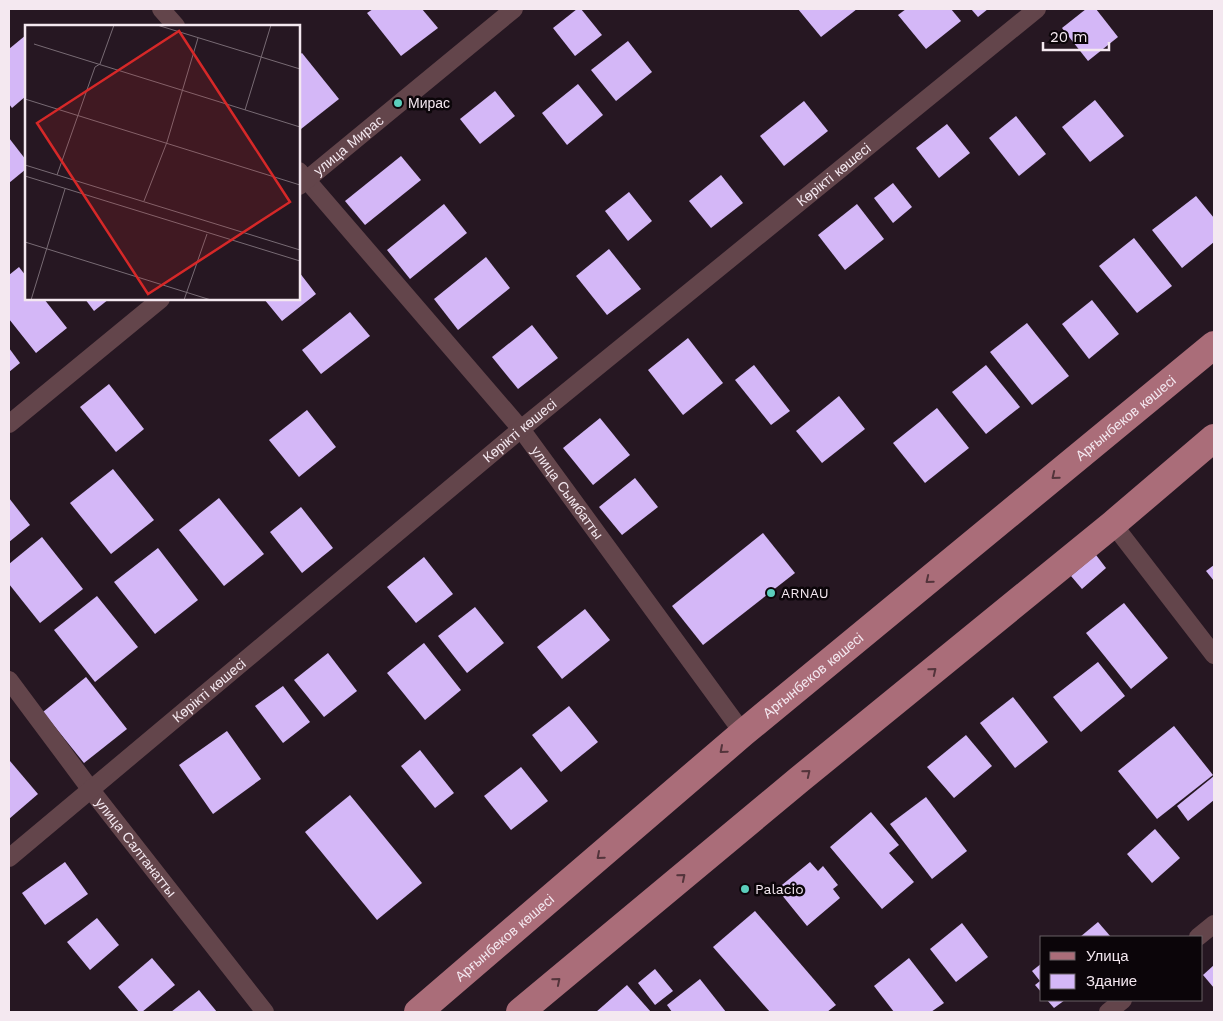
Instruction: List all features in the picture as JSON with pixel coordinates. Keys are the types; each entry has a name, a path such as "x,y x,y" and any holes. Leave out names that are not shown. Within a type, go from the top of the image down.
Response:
{"main road":[{"name":"Арғынбеков көшесі","path":"418,1012 743,733 1214,345"},
{"path":"520,1012 792,785 1113,524 1214,438"}],"street":[{"path":"161,9 175,25"},
{"name":"улица Мирас","path":"301,179 514,9"},
{"name":"Көрікті көшесі","path":"9,858 521,429 1038,9"},
{"name":"улица Сымбатты","path":"301,179 521,429 743,733"},
{"path":"9,424 160,300"},
{"path":"1113,524 1214,655"},
{"name":"улица Салтанатты","path":"9,680 91,790 265,1012"},
{"path":"1199,936 1214,924"},
{"path":"1108,1012 1122,1001"}],"building":[{"path":"373,9 422,9 438,28 401,56 367,13"},
{"path":"577,9 581,9 602,35 575,56 553,28"},
{"path":"798,9 857,9 821,37"},
{"path":"906,9 951,9 961,21 926,49 898,15"},
{"path":"971,9 988,9 978,17"},
{"path":"1086,9 1096,9 1118,37 1088,61 1062,28"},
{"path":"25,36 25,97 12,108 9,104 9,49"},
{"path":"628,41 652,72 616,101 591,70"},
{"path":"302,53 339,99 301,129 300,128 300,54"},
{"path":"578,84 603,115 567,145 542,113"},
{"path":"495,91 515,116 480,144 460,119"},
{"path":"1095,100 1124,136 1090,162 1062,127"},
{"path":"804,101 828,131 784,166 760,136"},
{"path":"1016,116 1046,154 1019,176 989,138"},
{"path":"947,124 970,153 939,178 916,148"},
{"path":"9,138 25,159 25,170 9,183"},
{"path":"401,156 421,180 365,225 345,201"},
{"path":"721,175 743,203 711,228 689,201"},
{"path":"893,183 912,207 893,223 874,198"},
{"path":"629,192 652,221 628,241 605,211"},
{"path":"1196,196 1214,218 1214,242 1182,268 1152,230"},
{"path":"444,204 467,233 410,279 387,250"},
{"path":"857,204 884,239 845,270 818,235"},
{"path":"1134,238 1172,286 1137,313 1099,266"},
{"path":"609,249 641,289 607,315 576,276"},
{"path":"486,257 510,288 458,330 434,299"},
{"path":"19,267 25,275 25,300 45,300 67,328 36,353 9,319 9,275"},
{"path":"300,273 316,294 282,321 265,300 300,300"},
{"path":"86,300 108,300 94,311"},
{"path":"1092,300 1119,334 1089,359 1062,324"},
{"path":"350,312 370,336 321,374 302,350"},
{"path":"1027,323 1069,376 1032,405 990,352"},
{"path":"532,325 558,358 518,389 492,357"},
{"path":"688,338 723,383 683,415 648,370"},
{"path":"9,348 20,363 9,372"},
{"path":"754,365 790,411 771,425 735,380"},
{"path":"986,365 1020,407 986,434 952,392"},
{"path":"109,384 144,429 116,452 80,407"},
{"path":"839,396 865,429 822,463 796,431"},
{"path":"937,408 969,448 925,483 893,443"},
{"path":"307,410 336,447 299,477 269,440"},
{"path":"600,418 630,455 593,485 563,448"},
{"path":"113,469 154,520 111,554 70,503"},
{"path":"635,478 658,507 622,535 599,507"},
{"path":"9,498 30,525 9,542"},
{"path":"219,498 264,554 224,586 179,530"},
{"path":"301,507 333,548 302,573 270,532"},
{"path":"763,533 795,573 703,645 672,606"},
{"path":"42,537 83,589 40,623 9,584 9,564"},
{"path":"158,548 198,600 155,634 114,582"},
{"path":"1096,555 1106,568 1082,589 1071,576"},
{"path":"424,557 453,594 416,623 387,587"},
{"path":"1214,565 1214,581 1206,571"},
{"path":"97,596 138,647 95,682 54,630"},
{"path":"1124,603 1168,658 1131,689 1086,633"},
{"path":"475,607 504,643 467,673 438,636"},
{"path":"585,609 610,640 562,679 537,647"},
{"path":"424,643 461,690 425,720 387,673"},
{"path":"328,653 357,691 324,717 294,680"},
{"path":"1098,662 1125,696 1081,732 1053,697"},
{"path":"86,677 127,729 84,763 43,712"},
{"path":"283,686 310,722 283,743 255,706"},
{"path":"1013,697 1048,742 1015,768 980,723"},
{"path":"569,706 598,742 561,772 532,735"},
{"path":"1174,726 1213,775 1157,819 1118,771"},
{"path":"227,731 261,779 213,814 179,765"},
{"path":"966,735 992,766 954,798 927,767"},
{"path":"420,750 454,793 435,808 401,766"},
{"path":"9,762 38,794 9,819"},
{"path":"521,767 548,801 511,830 484,796"},
{"path":"1214,776 1214,800 1188,821 1177,806"},
{"path":"350,795 422,883 377,920 305,832"},
{"path":"926,797 967,851 932,879 890,824"},
{"path":"871,812 899,845 889,853 914,882 882,909 830,847"},
{"path":"1155,829 1180,858 1152,883 1127,854"},
{"path":"65,862 88,894 45,925 22,893"},
{"path":"810,862 818,871 823,866 838,885 833,889 840,898 807,926 777,889"},
{"path":"755,911 836,1005 827,1012 770,1012 713,947"},
{"path":"97,918 119,945 90,970 67,942"},
{"path":"1098,922 1110,936 1081,936"},
{"path":"962,923 988,957 956,982 930,949"},
{"path":"152,958 175,985 142,1012 139,1012 118,987"},
{"path":"909,958 944,1003 931,1012 894,1012 874,986"},
{"path":"1040,965 1040,981 1032,971"},
{"path":"1214,965 1214,988 1203,975"},
{"path":"655,969 673,991 655,1005 638,983"},
{"path":"700,979 726,1012 672,1012 667,1005"},
{"path":"1040,981 1040,991 1035,985"},
{"path":"627,985 651,1012 596,1012"},
{"path":"199,990 217,1012 171,1012"},
{"path":"1048,1001 1064,1001 1054,1008"}],"place":[{"name":"Мирас","path":"398,103"},
{"name":"ARNAU","path":"771,593"},
{"name":"Palacio","path":"745,889"}]}
